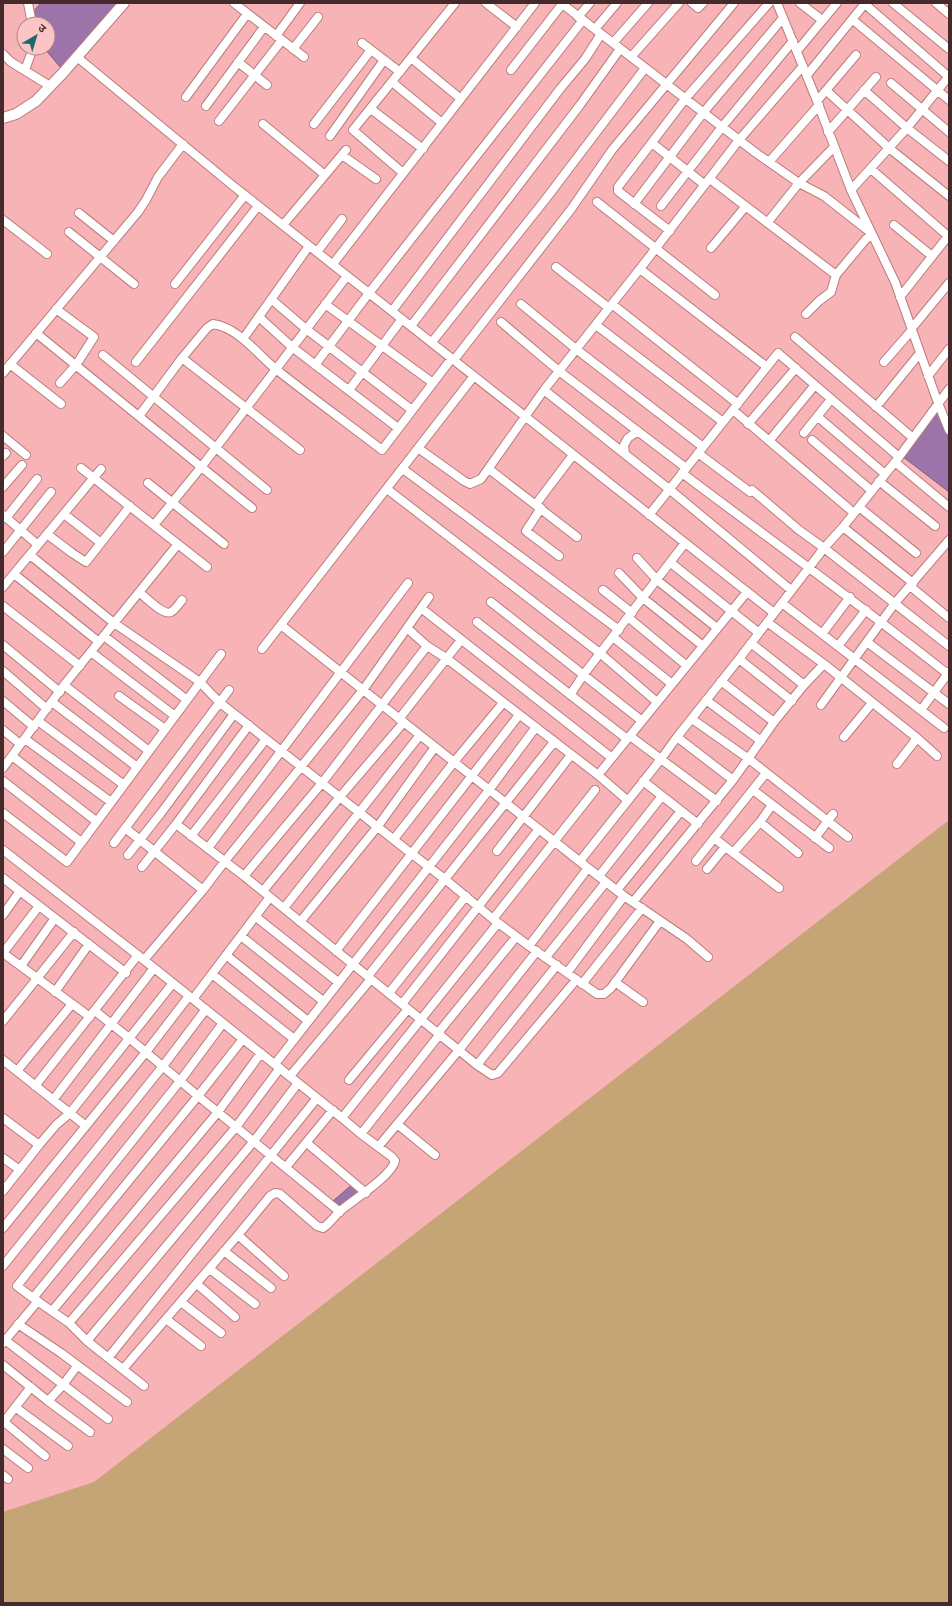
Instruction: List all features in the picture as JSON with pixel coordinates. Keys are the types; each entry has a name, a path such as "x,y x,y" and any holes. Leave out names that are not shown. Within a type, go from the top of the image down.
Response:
{"street":[{"path":"28,3 30,16"},
{"path":"3,118 16,114 36,101 124,3"},
{"path":"219,121 254,75 300,3"},
{"path":"403,173 353,130 455,3"},
{"path":"486,3 517,27"},
{"path":"333,264 535,3"},
{"path":"511,70 562,3 739,140 799,183 824,196 872,234"},
{"path":"315,365 581,18 590,3"},
{"path":"392,311 560,90 585,60 598,32 617,3"},
{"path":"613,43 648,3"},
{"path":"631,57 678,3"},
{"path":"692,3 698,8 703,3"},
{"path":"139,416 182,358 207,328 213,324 221,325 243,339 276,369 382,450 433,383 572,208 612,150 734,3"},
{"path":"670,231 617,189 685,99 769,3"},
{"path":"777,3 807,75 851,190 895,282 928,376 949,430"},
{"path":"800,3 822,20"},
{"path":"797,51 837,3"},
{"path":"892,3 949,49"},
{"path":"936,3 949,14"},
{"path":"237,4 264,27 304,57"},
{"path":"807,75 867,4 949,76 907,128 851,190"},
{"path":"186,97 248,14"},
{"path":"293,49 318,17"},
{"path":"634,204 703,113 783,18"},
{"path":"853,20 949,100"},
{"path":"206,106 264,27"},
{"path":"661,206 722,127 793,41"},
{"path":"362,43 400,72"},
{"path":"411,326 580,105 620,49"},
{"path":"314,124 371,50"},
{"path":"3,54 11,62 50,86"},
{"path":"769,162 856,55"},
{"path":"25,70 30,56"},
{"path":"77,57 258,206 774,613"},
{"path":"411,58 461,98"},
{"path":"330,136 384,60"},
{"path":"238,62 267,85"},
{"path":"418,448 470,484 481,479 489,470 544,390 670,231 739,140 803,66"},
{"path":"432,342 544,200 645,68"},
{"path":"828,132 876,77"},
{"path":"392,82 442,123"},
{"path":"891,83 921,110 949,132"},
{"path":"864,90 907,128 949,161"},
{"path":"830,94 889,148 949,196"},
{"path":"371,108 422,148"},
{"path":"263,124 325,175"},
{"path":"652,143 687,171 746,206 836,275"},
{"path":"3,373 114,241 146,200 158,177 183,144"},
{"path":"767,222 799,183 834,147"},
{"path":"283,225 344,152 376,179"},
{"path":"871,169 949,235 900,297"},
{"path":"175,284 245,195"},
{"path":"597,202 714,295"},
{"path":"136,362 258,206"},
{"path":"711,248 746,206"},
{"path":"79,213 114,241"},
{"path":"317,252 342,219"},
{"path":"3,220 47,254"},
{"path":"894,225 932,256"},
{"path":"69,232 134,284"},
{"path":"806,314 818,301 831,292 836,275 866,239 872,234"},
{"path":"243,339 309,246"},
{"path":"556,267 611,306 738,404"},
{"path":"640,269 767,367"},
{"path":"154,525 202,466 347,276"},
{"path":"884,362 949,283"},
{"path":"271,299 306,329 412,410"},
{"path":"325,304 381,347 433,383"},
{"path":"521,304 799,530 949,646"},
{"path":"56,309 94,337 76,365 60,383"},
{"path":"259,317 292,347 398,428"},
{"path":"349,390 402,319"},
{"path":"501,322 559,371 638,431 684,471 949,674 921,710"},
{"path":"596,324 723,422"},
{"path":"36,333 252,508"},
{"path":"795,337 913,438"},
{"path":"928,376 949,349"},
{"path":"649,515 778,353 949,507"},
{"path":"876,407 920,353"},
{"path":"104,355 267,490"},
{"path":"182,358 300,450"},
{"path":"10,364 61,404"},
{"path":"748,424 796,368"},
{"path":"262,649 474,376"},
{"path":"769,441 815,385"},
{"path":"580,861 739,659 824,548 843,527 897,460 949,389"},
{"path":"544,390 669,489 792,590"},
{"path":"804,433 828,403"},
{"path":"733,410 769,441 857,510 916,553"},
{"path":"818,417 885,474"},
{"path":"625,454 624,445 628,438 638,431"},
{"path":"3,436 26,455"},
{"path":"812,440 872,491"},
{"path":"560,556 526,531 539,506 573,455"},
{"path":"3,487 22,465"},
{"path":"81,468 207,568"},
{"path":"403,469 616,633 672,684"},
{"path":"3,587 101,470"},
{"path":"489,470 578,536"},
{"path":"37,479 4,516 38,545"},
{"path":"879,481 935,526"},
{"path":"148,483 224,544"},
{"path":"387,489 601,654 658,702"},
{"path":"3,552 51,492"},
{"path":"47,534 72,554 86,562 130,506"},
{"path":"64,514 101,543"},
{"path":"843,527 949,618"},
{"path":"822,705 895,603 949,540"},
{"path":"570,695 584,674 601,654 685,543"},
{"path":"96,821 6,761 178,544"},
{"path":"30,555 114,623 200,682 219,702 429,866 516,937 579,982 601,995 604,994 615,982 660,921"},
{"path":"637,558 657,580 717,628"},
{"path":"671,563 759,633"},
{"path":"619,573 643,598 703,646"},
{"path":"14,574 187,700"},
{"path":"208,848 408,583"},
{"path":"604,590 630,616 687,666"},
{"path":"139,592 155,606 168,613 171,612 182,600"},
{"path":"598,775 747,592"},
{"path":"35,1086 126,972 141,958 203,890 302,767 363,690 429,596"},
{"path":"822,634 850,597"},
{"path":"491,602 642,721"},
{"path":"782,603 944,728"},
{"path":"3,606 80,666"},
{"path":"421,608 612,758"},
{"path":"838,646 866,610"},
{"path":"477,622 570,695 629,738 661,759 716,801"},
{"path":"767,622 824,664 917,738 937,756"},
{"path":"281,625 624,896 687,939 708,957"},
{"path":"407,628 427,646 446,658 536,727 598,775 627,800"},
{"path":"263,891 402,720 446,658 461,640"},
{"path":"868,642 949,704"},
{"path":"751,643 804,685"},
{"path":"3,645 149,751"},
{"path":"244,876 322,783 427,646"},
{"path":"91,652 175,716"},
{"path":"3,813 67,862 221,654"},
{"path":"739,659 792,701"},
{"path":"633,902 733,780 774,722 804,685 824,664"},
{"path":"3,672 137,767"},
{"path":"721,681 774,722"},
{"path":"114,843 229,690"},
{"path":"119,696 165,729"},
{"path":"706,700 762,740"},
{"path":"3,701 124,785"},
{"path":"394,839 454,762 503,703"},
{"path":"844,736 872,703"},
{"path":"128,855 234,714"},
{"path":"336,951 520,715"},
{"path":"692,719 749,759 766,773 831,817 848,837"},
{"path":"142,867 176,824 249,725"},
{"path":"69,1324 236,1127 294,1039 489,790 536,727"},
{"path":"3,730 111,802"},
{"path":"284,908 420,735"},
{"path":"677,737 733,780"},
{"path":"191,836 266,738"},
{"path":"897,764 917,738"},
{"path":"290,1076 369,978 554,742"},
{"path":"300,922 378,826 435,747"},
{"path":"497,851 571,755"},
{"path":"696,861 766,773"},
{"path":"3,781 81,842"},
{"path":"642,781 698,824"},
{"path":"342,1118 422,1020 554,841 595,790"},
{"path":"753,790 829,848"},
{"path":"599,876 662,796"},
{"path":"733,853 760,822 772,805"},
{"path":"617,890 681,811"},
{"path":"815,838 831,817"},
{"path":"760,822 798,853"},
{"path":"176,824 263,891 477,1065 492,1075 498,1073 642,908"},
{"path":"125,828 203,890"},
{"path":"349,1080 539,829"},
{"path":"714,838 779,888"},
{"path":"707,869 725,847"},
{"path":"3,850 392,1157 394,1163 390,1170 366,1193 340,1212 325,1227 321,1228 310,1220 290,1201 280,1194 275,1193 270,1196 197,1284 123,1369"},
{"path":"529,946 588,868"},
{"path":"3,878 126,972"},
{"path":"546,957 606,882"},
{"path":"3,915 20,891"},
{"path":"389,993 466,896"},
{"path":"567,973 624,896"},
{"path":"3,1228 191,997 212,974 270,897"},
{"path":"40,906 3,953 36,979 72,1004 111,1024 340,1212"},
{"path":"256,916 338,982"},
{"path":"21,966 55,918"},
{"path":"3,1021 74,932"},
{"path":"241,936 323,1001"},
{"path":"361,1134 516,937"},
{"path":"55,992 89,944"},
{"path":"378,1147 459,1050 537,951"},
{"path":"226,955 308,1021"},
{"path":"477,1065 557,965"},
{"path":"53,1100 154,968"},
{"path":"212,974 294,1039"},
{"path":"615,982 642,1002"},
{"path":"3,1191 56,1125 70,1113 173,983"},
{"path":"17,1071 72,1004"},
{"path":"3,1266 163,1066 206,1009"},
{"path":"144,1386 87,1341 69,1324 17,1286 180,1081 224,1023"},
{"path":"108,1419 4,1341 243,1038"},
{"path":"52,1311 218,1112 261,1054"},
{"path":"3,1060 86,1126"},
{"path":"87,1341 254,1141 298,1083"},
{"path":"108,1358 316,1098"},
{"path":"286,1167 307,1143 332,1110"},
{"path":"3,1118 39,1145"},
{"path":"397,1124 435,1155"},
{"path":"307,1143 366,1193"},
{"path":"3,1158 20,1170"},
{"path":"238,1235 284,1276"},
{"path":"224,1251 271,1288"},
{"path":"210,1268 255,1304"},
{"path":"197,1284 235,1317"},
{"path":"181,1302 221,1333"},
{"path":"166,1319 201,1346"},
{"path":"18,1324 61,1353 127,1402"},
{"path":"3,1365 90,1432"},
{"path":"48,1401 63,1385 77,1366"},
{"path":"31,1387 3,1422 45,1456"},
{"path":"15,1407 68,1446"},
{"path":"3,1449 28,1468"}],"shaded area":[{"path":"41,3 120,3 61,68 51,56 56,56 56,16 29,16"},
{"path":"939,410 949,441 949,492 902,456"},
{"path":"949,820 949,1603 3,1603 3,1512 94,1482"},
{"path":"354,1183 365,1196 342,1212 333,1201"}]}
